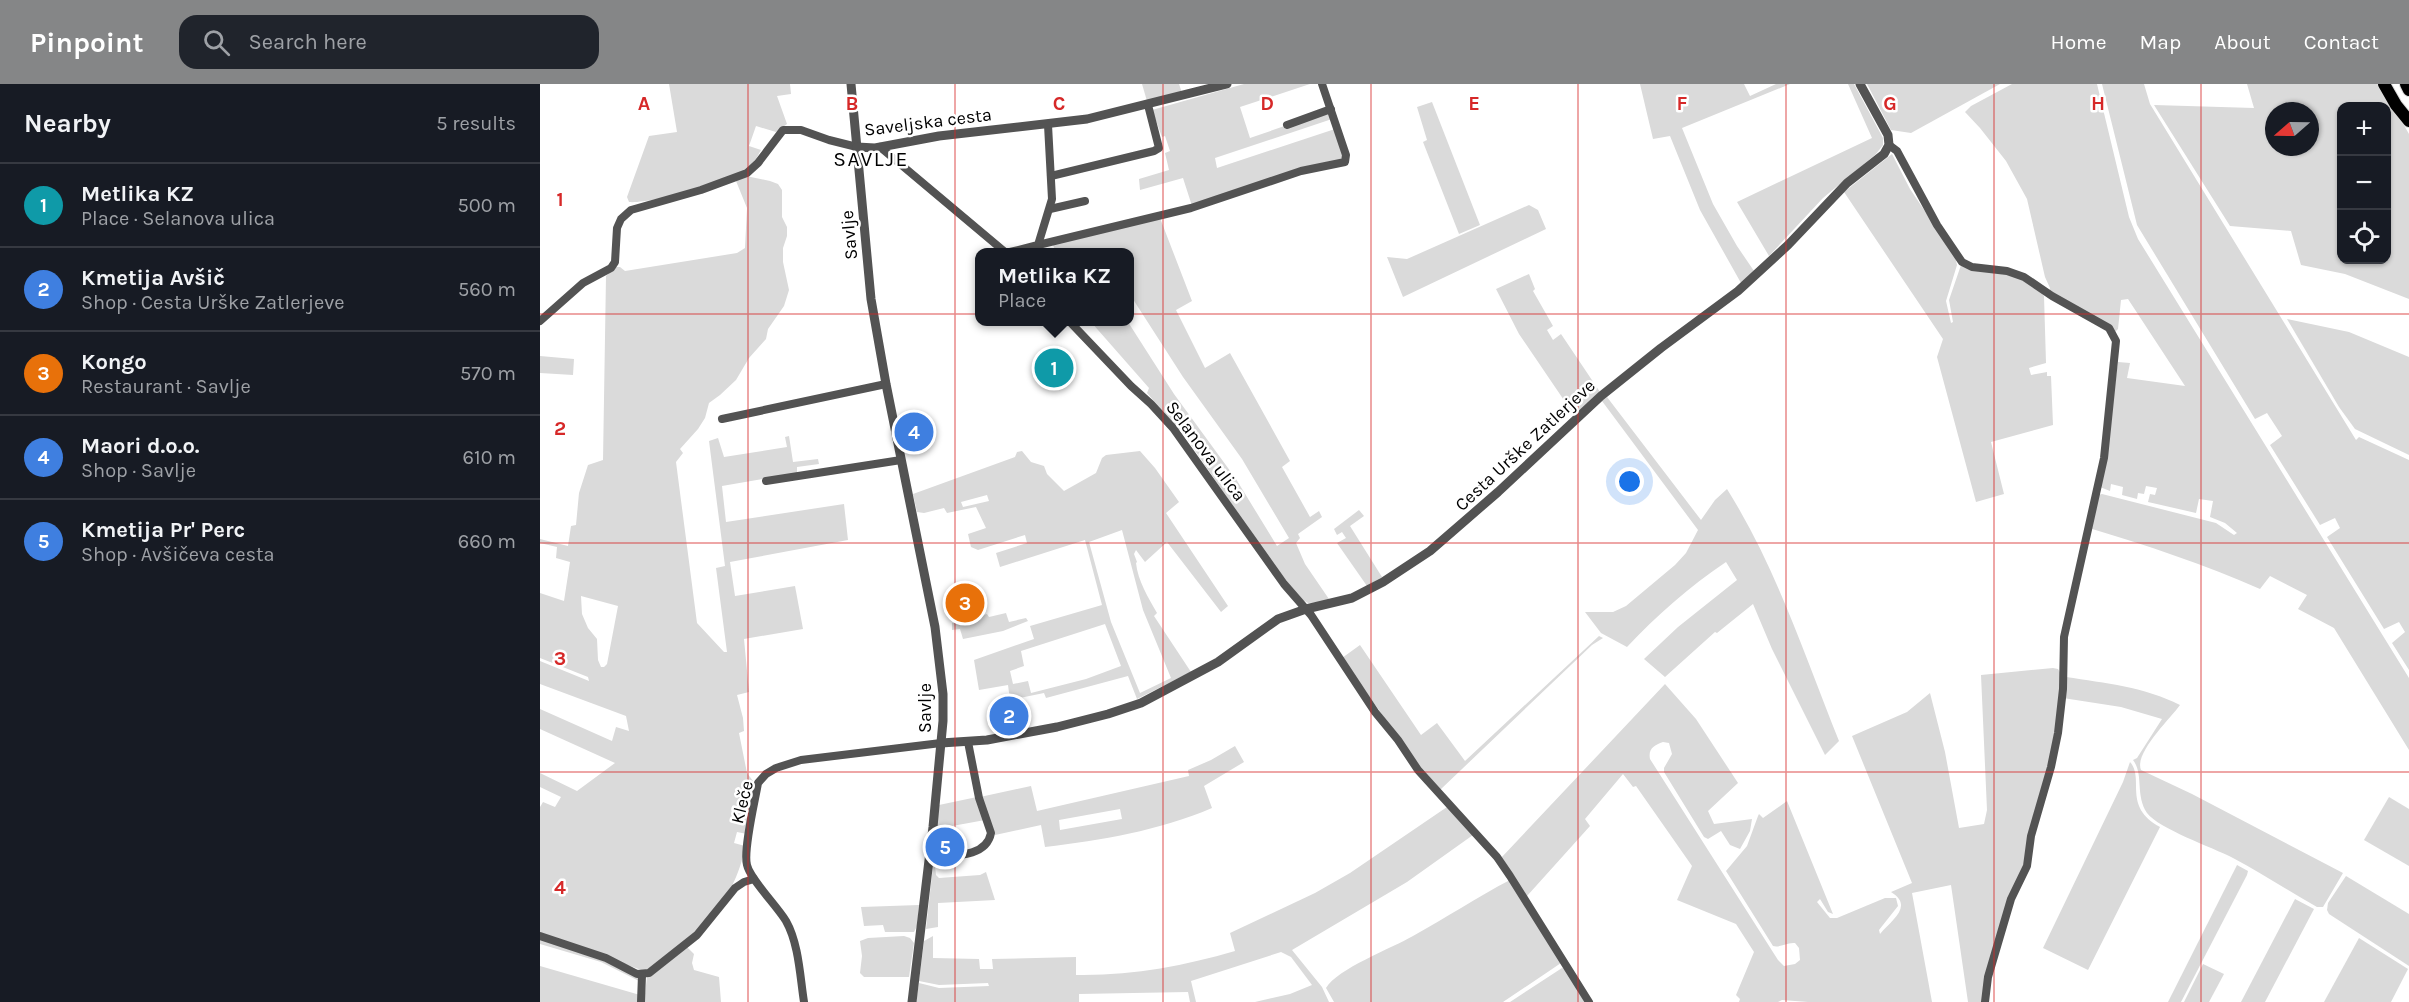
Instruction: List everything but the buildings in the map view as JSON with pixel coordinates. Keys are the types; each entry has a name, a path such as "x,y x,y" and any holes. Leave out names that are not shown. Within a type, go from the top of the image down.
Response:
{"highway":[{"path":"2384,84 2409,122"},
{"path":"2391,84 2409,116"},
{"path":"2406,84 2409,90"}],"street":[{"name":"Savlje","path":"850,84 871,299 885,384 940,655 944,705 912,1002"},
{"name":"Saveljska cesta","path":"540,321 583,283 611,268 615,261 617,228 621,219 631,210 701,190 747,173 758,163 783,130 801,130 857,147 880,147 939,136 1048,125 1148,105 1227,84"},
{"path":"1026,248 1182,211 1301,171 1345,162 1346,155 1322,84"},
{"path":"1860,84 1886,132 1889,145 1897,151 1937,225 1962,262 1972,267 2007,271 2024,277 2052,296 2109,328 2115,337 2117,347 2104,458 2064,636 2063,679 2056,740 2031,836 2027,866 2011,899 1988,977 1985,1002"},
{"path":"1051,176 1159,148 1148,105"},
{"path":"1287,125 1331,109"},
{"path":"1038,245 1052,199 1048,125"},
{"name":"Cesta Urške Zatlerjeve","path":"941,743 968,742 1083,721 1141,703 1218,662 1278,619 1306,609 1337,603 1369,590 1402,570 1454,532 1601,396 1738,291 1788,244 1847,183 1884,154 1889,145"},
{"path":"880,147 1000,248"},
{"path":"1050,209 1085,201"},
{"name":"Selanova ulica","path":"1075,326 1173,428 1284,584 1306,609 1375,712 1398,740 1418,770 1497,857 1589,1002"},
{"path":"722,419 885,384"},
{"path":"766,481 901,460"},
{"path":"929,857 976,852 986,847 990,839 991,833 974,778 968,742"},
{"name":"Kleče","path":"804,1002 787,923 754,879 746,860 759,783 766,774 776,768 801,760 941,743"},
{"path":"540,936 606,958 642,975 661,965 697,934 735,888 754,879"},
{"path":"641,1002 642,975"}],"shaded area":[{"path":"669,84 790,84 791,94 777,96 787,124 776,132 756,126 749,146 761,150 752,165 738,174 708,186 671,196 629,202 627,197 649,136 677,132"},
{"path":"1142,84 1179,84 1182,93 1147,101"},
{"path":"1244,84 1310,84 1240,107 1250,138 1328,111 1332,119 1215,158 1217,168 1335,129 1344,160 1192,206 1183,178 1140,190 1139,179 1169,170 1165,153 1170,151 1152,110"},
{"path":"1640,84 1744,84 1750,96 1776,84 1790,84 1682,128 1713,204 1754,271 1741,283 1700,210 1670,136 1653,139"},
{"path":"1848,84 1854,84 1883,138 1883,145 1876,154 1823,198 1769,256 1737,202 1872,138"},
{"path":"1867,84 2000,84 1911,133 1891,130"},
{"path":"2012,84 2097,84 2129,217 2138,239 2409,678 2409,750 2334,628 2298,609 2307,595 2270,576 2260,589 2176,556 2089,528 2098,495 2102,494 2216,523 2234,535 2237,533 2225,523 2210,517 2213,501 2199,499 2196,513 2148,502 2150,494 2155,495 2157,488 2146,486 2144,494 2138,493 2137,499 2122,495 2123,487 2111,484 2110,491 2100,487 2118,362 2130,363 2127,378 2185,386 2128,299 2121,300 2118,329 2115,332 2107,324 2049,293 2050,288 2045,277 2027,199 2006,161 1965,112 1971,106"},
{"path":"2102,84 2144,84 2150,104 2356,440 2359,437 2409,460 2409,670 2392,643 2405,632 2399,622 2384,629 2327,537 2340,528 2335,518 2320,525 2270,445 2282,436 2267,413 2255,419 2137,225"},
{"path":"2247,84 2380,84 2390,102 2337,102 2337,264 2391,264 2391,103 2409,134 2409,299 2345,274 2301,265 2291,231 2230,226 2154,105 2254,108"},
{"path":"1432,102 1480,225 1459,234 1423,142 1427,140 1417,107"},
{"path":"1892,154 1910,189 1955,256 1957,265 1946,301 1951,323 1953,322 1949,300 1961,265 2011,273 2044,296 2046,363 2029,368 2031,375 2047,372 2047,376 2051,376 2053,425 1991,442 2004,494 1976,502 1937,357 1943,339 1844,192"},
{"path":"746,176 778,184 782,190 782,217 787,227 783,262 789,290 784,306 768,329 766,339 749,358 736,380 709,403 705,418 680,449 683,453 676,462 697,623 724,652 727,652 716,568 725,566 709,441 718,438 724,457 787,447 785,437 789,436 793,462 818,459 819,464 797,467 797,473 722,486 726,522 844,504 848,540 730,562 735,596 795,586 803,629 744,639 749,692 737,695 744,731 739,733 747,773 753,781 747,834 737,832 734,843 745,846 742,861 732,886 716,909 680,946 644,971 540,933 540,807 543,802 555,807 561,797 540,787 540,773 577,791 615,763 540,729 540,709 612,741 616,727 629,731 626,716 540,684 540,661 589,681 588,677 540,658 540,593 564,601 570,562 556,558 557,547 540,543 540,539 568,546 571,526 576,525 579,493 588,465 603,460 606,276 615,267 620,267 625,271 737,253 745,248 747,208 736,181","holes":["581,596 618,606 607,664 601,667 598,660 597,639 588,628 582,614"]},
{"path":"1529,205 1538,210 1546,229 1403,297 1387,257 1407,259"},
{"path":"1160,218 1192,301 1176,310 1205,368 1230,353 1290,461 1282,467 1310,517 1319,511 1322,517 1298,534 1300,538 1296,543 1305,564 1331,602 1308,603 1301,599 1270,560 1185,436 1147,393 1149,388 1095,326 1131,326 1174,394 1236,479 1277,546 1289,538 1242,459 1183,377 1134,301 1134,248 1054,248 1052,243"},
{"path":"1529,274 1535,289 1533,291 1553,326 1547,330 1553,340 1561,334 1600,392 1574,415 1519,334 1496,289"},
{"path":"2287,319 2349,332 2409,357 2409,455 2355,429 2339,407"},
{"path":"540,356 574,359 573,375 540,373"},
{"path":"1607,397 1701,520 1715,500 1727,489 1775,581 1839,741 1825,755 1772,649 1753,604 1717,633 1715,632 1665,677 1644,659 1678,627 1737,580 1726,562 1674,602 1627,647 1601,633 1585,612 1613,612 1626,606 1675,565 1686,553 1698,530 1602,401"},
{"path":"1022,451 1031,462 1044,466 1047,474 1064,491 1096,473 1102,458 1106,455 1140,451 1155,468 1179,502 1166,513 1228,606 1221,612 1167,542 1145,562 1136,550 1134,554 1139,576 1157,613 1154,616 1191,672 1137,699 1128,676 1046,698 1044,693 1010,700 1008,685 979,690 974,660 1034,639 1030,626 1102,605 1085,540 1000,567 996,553 1027,543 1025,535 978,550 971,547 968,534 986,528 976,507 947,513 944,508 924,513 917,512 913,494 1015,457 1017,452","holes":["987,495 989,501 963,507 961,502","1122,530 1143,610 1171,678 1140,693 1111,622 1089,542","1105,624 1121,666 1086,679 1031,693 1028,681 1013,684 1010,671 1024,666 1021,651"]},
{"path":"1359,510 1364,516 1350,526 1382,577 1367,586 1337,543 1346,538 1342,532 1337,535 1334,529"},
{"path":"1006,613 1009,622 1026,618 1028,621 1003,631 963,639 960,629 952,630 952,623 987,614 989,617"},
{"path":"1599,636 1603,638 1592,645 1440,790 1420,768 1342,658 1360,645 1421,735 1437,723 1465,761"},
{"path":"2058,669 2061,674 2054,745 2025,861 1983,1002 1968,1002 1951,885 1912,893 1932,1002 1782,1000 1778,1002 1739,1002 1740,999 1736,995 1754,952 1736,924 1677,900 1692,866 1636,786 1633,787 1623,774 1585,819 1590,826 1527,896 1501,858 1665,684 1696,719 1738,783 1708,811 1714,824 1752,819 1750,831 1740,849 1730,845 1721,831 1708,839 1704,837 1664,772 1672,754 1669,743 1663,742 1654,746 1650,759 1778,960 1784,966 1795,964 1800,960 1799,948 1795,943 1773,946 1726,871 1747,846 1759,814 1763,818 1787,801 1833,914 1828,912 1820,899 1817,902 1830,918 1837,918 1885,898 1896,898 1898,906 1879,930 1880,934 1901,908 1898,897 1891,892 1912,883 1852,736 1907,712 1930,693 1945,752 1959,828 1984,824 1987,810 1981,675"},
{"path":"2066,677 2139,690 2180,705 2148,746 2140,763 2141,770 2343,873 2323,907 2317,907 2233,858 2153,819 2143,806 2138,772 2133,760 2137,758 2162,719 2121,707 2063,698"},
{"path":"1235,746 1244,762 1204,786 1212,808 1150,829 1088,841 1045,847 1041,825 995,835 980,797 1031,786 1037,811 1189,776 1188,770","holes":["1120,809 1122,819 1060,830 1059,820"]},
{"path":"2130,762 2136,776 2136,793 2141,810 2148,819 2160,827 2088,970 2043,948 2123,782"},
{"path":"977,797 985,820 936,829 939,805"},
{"path":"2389,797 2409,809 2409,866 2364,840"},
{"path":"1447,807 1473,835 1407,882 1292,950 1322,987 1329,1002 1255,1002 1290,994 1312,985 1291,957 1281,952 1191,981 1196,1002 1190,1002 1188,992 1079,994 1079,1002 916,1002 919,983 939,988 989,986 988,983 939,985 919,981 924,941 933,936 933,958 979,959 980,969 993,969 992,959 1076,957 1076,975 1117,974 1157,969 1235,951 1230,933 1315,893 1350,873"},
{"path":"2237,865 2248,871 2247,875 2181,1002 2168,1002"},
{"path":"933,866 939,878 980,875 986,872 995,900 938,903 938,927 926,929"},
{"path":"2346,876 2409,914 2409,966 2329,914 2328,903"},
{"path":"1510,880 1561,963 1503,1002 1334,1002 1326,988 1341,974"},
{"path":"2295,899 2314,909 2265,1002 2241,1002"},
{"path":"919,905 917,926 914,932 885,932 883,925 864,926 861,907"},
{"path":"904,936 910,938 914,943 909,977 864,977 860,973 862,956 860,941 868,938"},
{"path":"2359,938 2408,969 2391,1002 2324,1002"},
{"path":"540,939 604,961 637,977 639,981 601,962 540,944"},
{"path":"687,947 694,954 692,963 694,970 719,977 721,1002 644,1002 647,977"},
{"path":"2203,964 2224,974 2209,1002 2184,1002"},
{"path":"540,966 640,995 639,1002 540,1002"},
{"path":"1562,968 1565,969 1586,1002 1510,1002"}],"place":[{"name":"Metlika KZ","path":"1054,368"},
{"name":"Maori d.o.o.","path":"914,432"},
{"name":"Kongo","path":"965,603"},
{"name":"Kmetija Avšič","path":"1009,716"},
{"name":"Kmetija Pr' Perc","path":"945,847"}],"district":[{"name":"SAVLJE","path":"871,159"}]}
